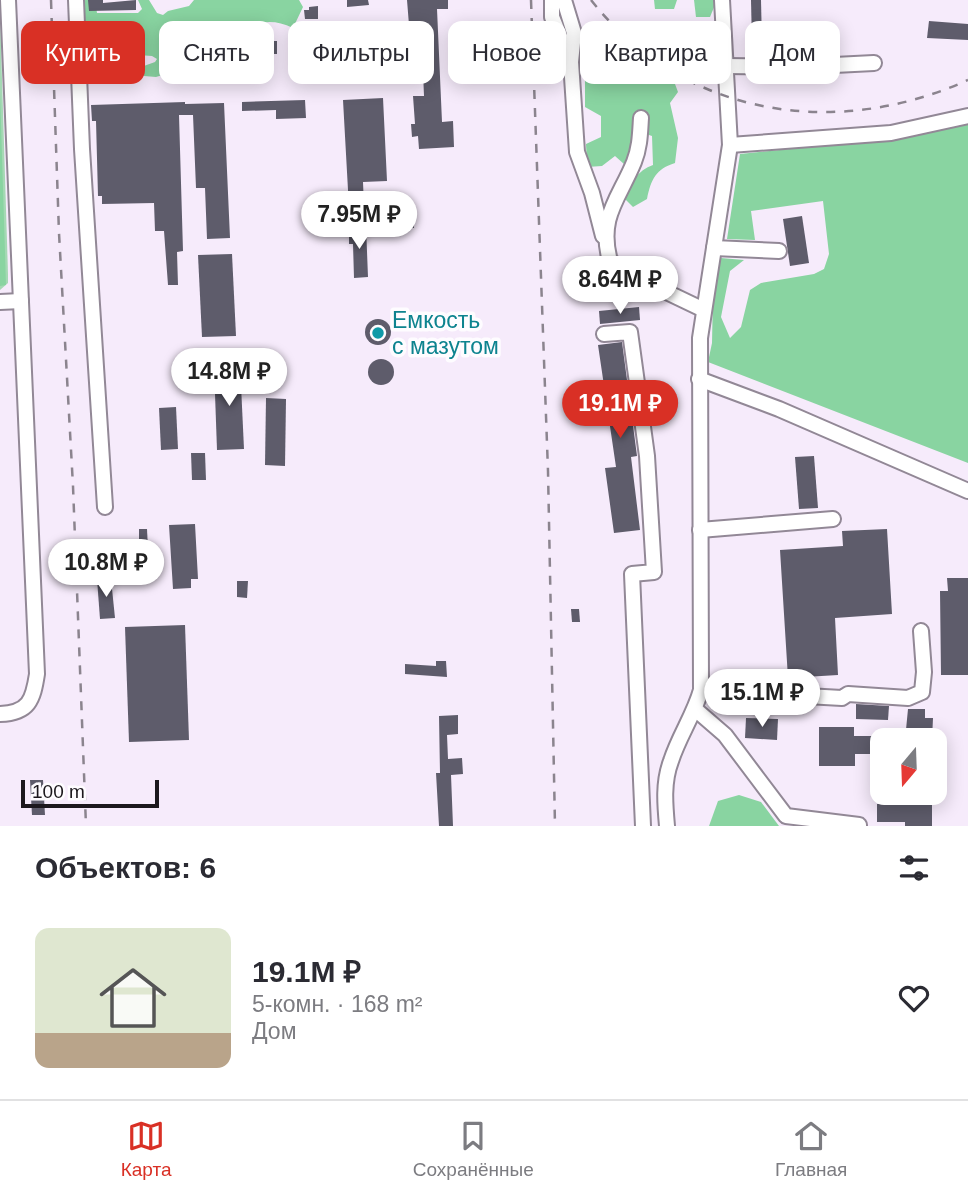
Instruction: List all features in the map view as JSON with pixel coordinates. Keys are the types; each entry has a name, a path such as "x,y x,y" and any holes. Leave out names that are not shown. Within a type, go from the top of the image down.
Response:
{"street":[{"path":"0,714 19,712 27,705 34,692 37,674 8,0"},
{"path":"76,0 82,149 105,507"},
{"path":"552,0 552,17 571,62"},
{"path":"564,0 574,33 571,62 577,152 592,193 610,261 633,276 704,310"},
{"path":"722,0 723,21"},
{"path":"731,66 794,67 874,63"},
{"path":"667,826 665,796 670,762 701,690 700,338 730,145 727,84"},
{"path":"730,145 891,133 968,115"},
{"path":"605,241 616,195 634,163 640,144 640,118"},
{"path":"714,248 779,251"},
{"path":"0,302 21,301"},
{"path":"604,334 630,332 647,456 654,572 632,574 643,826"},
{"path":"699,379 779,409 968,492"},
{"path":"700,530 833,519"},
{"path":"701,690 842,698 848,694 908,698 922,692 924,672 921,631"},
{"path":"695,709 725,735 786,816 859,825"}],"green space":[{"path":"82,0 95,0 97,13 138,13 142,9 138,0 149,0 157,13 163,15 168,11 189,6 194,0 299,0 303,7 296,21 288,21 288,26 274,21 159,21 159,76 156,77 145,76 145,66 157,59 145,56 145,21 84,21"},
{"path":"654,0 677,0 674,9 655,9"},
{"path":"694,0 717,0 710,17 696,17"},
{"path":"0,13 8,283 0,290"},
{"path":"585,84 675,84 678,92 670,103 678,138 675,163 659,172 650,186 647,199 633,207 625,199 635,178 653,165 652,136 646,134 639,163 624,164 615,156 602,166 587,167 586,144 601,137 601,116 585,107"},
{"path":"0,91 6,285 0,286"},
{"path":"968,124 968,463 708,362 712,343 713,293 721,258 744,260 730,271 721,317 730,338 741,327 750,290 761,283 814,274 824,269 829,254 823,201 751,211 755,240 727,239 740,154 890,139"},
{"path":"739,795 761,802 779,826 709,826 718,801"}],"building":[{"path":"88,0 103,0 103,3 136,0 136,10 89,11"},
{"path":"347,0 368,0 369,5 347,7"},
{"path":"407,0 448,0 448,9 437,9 442,122 453,121 454,147 419,149 418,136 412,137 411,124 415,124 413,96 424,96 424,84 434,84 434,21 409,21"},
{"path":"751,0 761,0 761,21 751,21"},
{"path":"318,6 318,19 305,19 304,10"},
{"path":"929,21 968,24 968,40 927,38"},
{"path":"274,41 277,41 277,54 274,54"},
{"path":"383,98 387,181 363,182 364,207 349,208 343,100"},
{"path":"305,100 306,118 276,119 276,110 242,111 242,102"},
{"path":"224,103 230,238 207,239 205,188 196,188 193,115 179,115 183,251 177,252 178,285 168,285 164,231 155,231 154,203 102,204 102,196 98,196 96,121 92,121 91,105"},
{"path":"403,208 414,208 414,228 404,228"},
{"path":"802,216 809,263 790,266 783,219"},
{"path":"366,226 368,277 354,278 353,244 349,244 349,227"},
{"path":"232,254 236,336 202,337 198,255"},
{"path":"639,307 640,320 600,324 599,311"},
{"name":"Емкость с мазутом","path":"378,319 387,323 391,332 387,341 378,345 369,341 365,332 369,323"},
{"path":"622,342 637,456 631,457 640,530 614,533 605,468 616,467 598,345"},
{"name":"Емкость с мазутом","path":"381,359 390,363 394,372 390,381 381,385 372,381 368,372 372,363"},
{"path":"240,364 244,449 217,450 214,366"},
{"path":"266,398 286,399 285,466 265,465"},
{"path":"176,407 178,449 161,450 159,408"},
{"path":"191,453 205,453 206,480 192,480"},
{"path":"814,456 818,508 799,509 795,457"},
{"path":"195,524 198,579 191,579 191,588 173,589 169,525"},
{"path":"139,529 147,529 148,549 139,550"},
{"path":"887,529 892,614 835,618 838,675 788,678 780,550 843,546 842,531"},
{"path":"947,578 968,578 968,675 941,675 940,591 948,591"},
{"path":"97,579 111,579 115,618 100,619"},
{"path":"237,581 248,581 247,598 237,597"},
{"path":"571,609 579,609 580,622 572,622"},
{"path":"185,625 189,740 129,742 125,627"},
{"path":"436,661 446,661 447,677 405,674 405,664 436,666"},
{"path":"856,704 889,706 888,720 856,719"},
{"path":"908,709 925,709 925,718 933,718 933,728 906,728"},
{"path":"458,715 458,734 447,735 448,759 462,758 463,774 451,775 453,826 439,826 436,773 440,773 439,716"},
{"path":"746,718 778,719 777,740 745,738"},
{"path":"819,727 854,727 854,736 870,736 870,754 855,754 855,766 819,766"},
{"path":"30,780 43,780 45,815 32,815"},
{"path":"877,805 932,805 932,826 877,822"}],"railway":[{"path":"51,0 86,826"},
{"path":"531,0 548,471 555,826"},
{"path":"591,0 628,39 670,70 716,93 764,106 815,112 866,109 918,99 968,80"}],"place":[{"name":"Емкость с мазутом","path":"378,333"}]}
